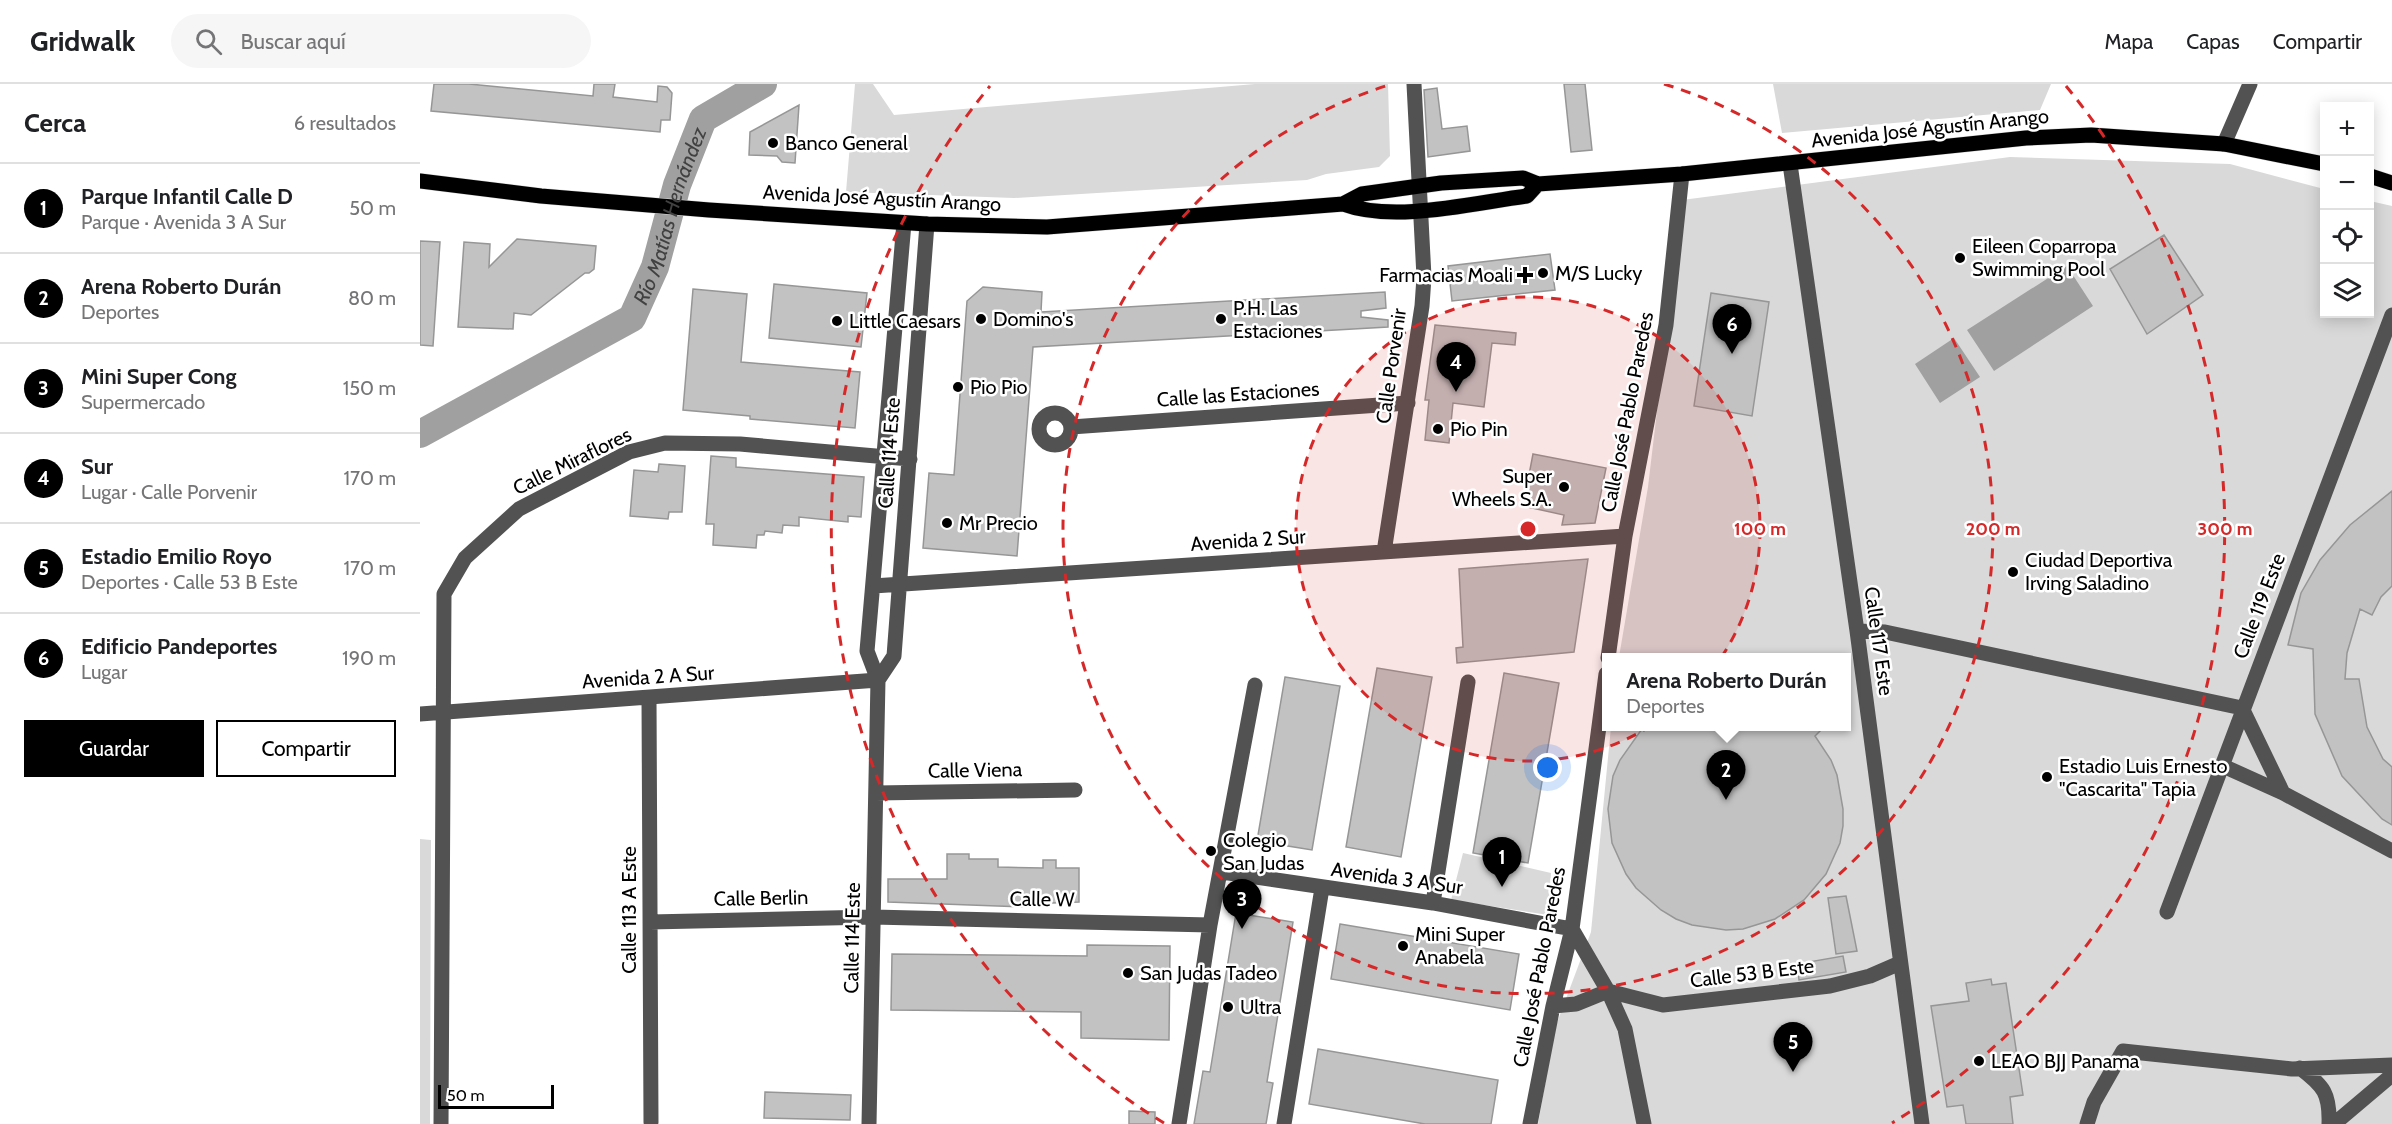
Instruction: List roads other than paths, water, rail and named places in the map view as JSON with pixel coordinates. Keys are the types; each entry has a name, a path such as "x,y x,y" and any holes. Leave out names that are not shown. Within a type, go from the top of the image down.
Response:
{"main road":[{"name":"Avenida José Agustín Arango","path":"420,181 709,210 904,223 1047,226 1343,204 1362,194 1419,186 1523,178 1538,184 1682,174 2026,138 2091,135 2224,144 2320,164"},
{"path":"2374,177 2392,183"},
{"name":"Avenida José Agustín Arango","path":"1343,204 1363,212 1420,210 1527,196 1538,184"}],"street":[{"name":"Calle Porvenir","path":"1384,552 1408,403 1424,277 1414,84"},
{"path":"2224,144 2250,84"},
{"name":"Calle 117 Este","path":"1790,164 1857,631 1922,1124"},
{"name":"Calle José Pablo Paredes","path":"1609,653 1625,536 1666,325 1682,174"},
{"name":"Calle 114 Este","path":"869,1124 879,680 867,651 904,223"},
{"name":"Calle 114 Este","path":"879,680 894,656 927,224"},
{"name":"Calle 119 Este","path":"2167,912 2392,315"},
{"name":"Calle las Estaciones","path":"1071,427 1408,403"},
{"name":"Calle Miraflores","path":"441,1124 444,594 465,558 519,509 629,452 665,443 740,444 910,459"},
{"name":"Avenida 2 Sur","path":"873,586 1625,536"},
{"path":"1857,631 1885,632 2242,708 2283,793"},
{"name":"Avenida 2 A Sur","path":"420,714 879,680"},
{"path":"1434,903 1468,682"},
{"path":"1179,1124 1210,925 1222,872 1255,685"},
{"name":"Calle 113 A Este","path":"649,698 651,1122"},
{"name":"Calle José Pablo Paredes","path":"1530,1124 1553,1006 1572,929 1602,704"},
{"path":"2223,766 2283,793 2392,851"},
{"name":"Calle Viena","path":"876,793 1074,790"},
{"name":"Avenida 3 A Sur","path":"1222,872 1434,903 1572,929"},
{"path":"1284,1124 1322,888"},
{"name":"Calle Berlin","path":"650,922 873,916"},
{"name":"Calle W","path":"873,916 1210,925"},
{"path":"1572,929 1608,991 1625,1029 1644,1124"},
{"name":"Calle 53 B Este","path":"1608,991 1663,1005 1830,986 1870,976 1900,963"},
{"path":"1553,1006 1576,1004 1608,991"},
{"path":"2087,1124 2094,1102 2123,1051 2300,1068 2392,1065"},
{"path":"2300,1068 2318,1082 2330,1102 2329,1124"},
{"path":"2334,1124 2392,1075"}],"waterway":[{"name":"Río Matías Hernández","path":"420,434 632,318 655,267 677,185 703,119 763,84"}],"place":[{"name":"Banco General","path":"773,143"},
{"name":"Eileen Coparropa Swimming Pool","path":"1960,258"},
{"name":"M/S Lucky","path":"1543,273"},
{"name":"Farmacias Moali","path":"1525,275"},
{"name":"Domino's","path":"981,319"},
{"name":"P.H. Las Estaciones","path":"1221,319"},
{"name":"Little Caesars","path":"837,321"},
{"name":"Edificio Pandeportes","path":"1732,354"},
{"name":"Pio Pio","path":"958,387"},
{"name":"Sur","path":"1456,392"},
{"name":"Pio Pin","path":"1438,429"},
{"name":"Super Wheels S.A.","path":"1564,487"},
{"name":"Mr Precio","path":"947,523"},
{"name":"Ciudad Deportiva Irving Saladino","path":"2013,572"},
{"name":"Estadio Luis Ernesto \"Cascarita\" Tapia","path":"2047,777"},
{"name":"Arena Roberto Durán","path":"1726,800"},
{"name":"Colegio San Judas","path":"1211,851"},
{"name":"Parque Infantil Calle D","path":"1502,887"},
{"name":"Mini Super Cong","path":"1242,929"},
{"name":"Mini Super Anabela","path":"1403,946"},
{"name":"San Judas Tadeo","path":"1128,973"},
{"name":"Ultra","path":"1228,1007"},
{"name":"LEAO BJJ Panama","path":"1979,1061"},
{"name":"Estadio Emilio Royo","path":"1793,1072"}]}
